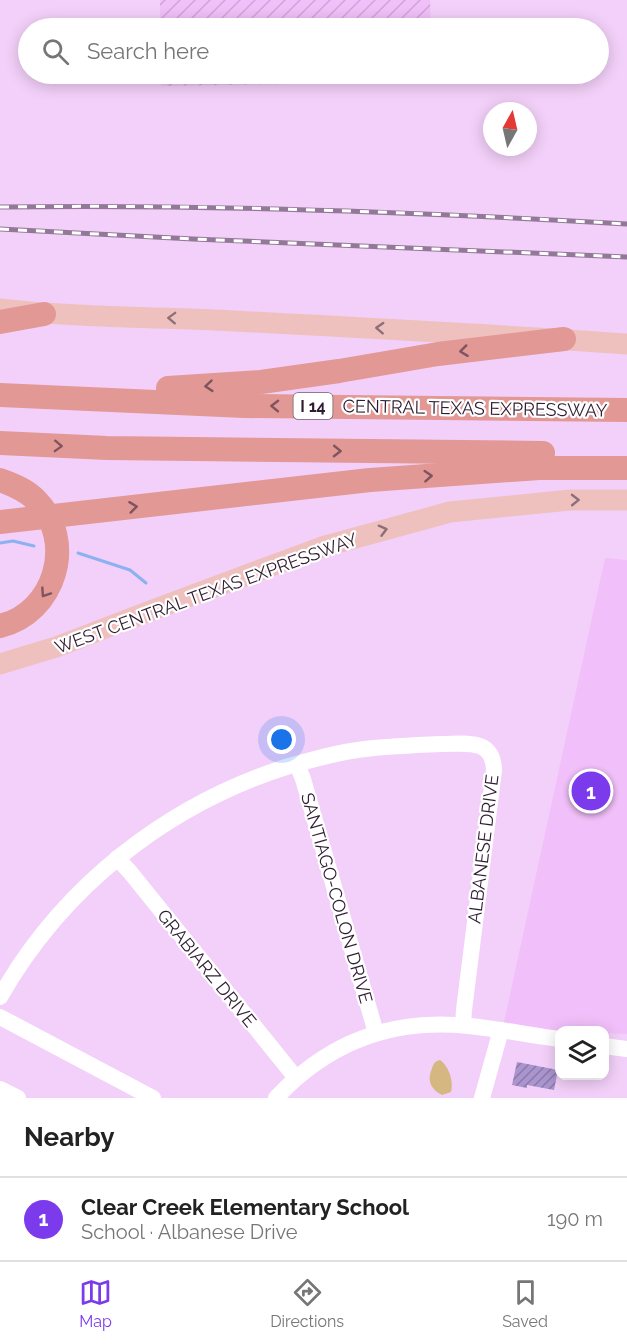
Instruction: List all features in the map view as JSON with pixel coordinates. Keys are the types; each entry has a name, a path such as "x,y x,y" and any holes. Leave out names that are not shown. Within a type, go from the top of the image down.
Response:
{"highway":[{"path":"0,321 44,314"},
{"path":"0,383 141,389 261,382 438,354 564,339"},
{"name":"CENTRAL TEXAS EXPRESSWAY","path":"0,395 244,406 627,410"},
{"path":"0,443 107,448 627,455"},
{"path":"11,520 370,480 539,468 627,468"},
{"path":"0,480 13,484 38,501 52,524 57,538 58,553 51,585 44,596 23,617 0,626"}],"main road":[{"path":"0,309 44,314 221,320 627,344"},
{"name":"WEST CENTRAL TEXAS EXPRESSWAY","path":"0,664 56,647 322,547 450,512 570,500 627,500"}],"street":[{"name":"ALBANESE DRIVE","path":"0,997 12,976 48,927 78,893 117,858 157,829 213,796 243,782 297,764 364,749 414,745 473,745 487,749 491,754 494,770 463,1025"},
{"name":"SANTIAGO-COLON DRIVE","path":"297,764 376,1033"},
{"name":"GRABIARZ DRIVE","path":"117,858 296,1077"},
{"path":"0,1017 153,1098"},
{"path":"276,1098 296,1077 335,1050 376,1033 410,1026 439,1024 463,1025 555,1038"},
{"path":"482,1098 501,1030"},
{"path":"609,1046 627,1048"},
{"path":"0,1089 18,1098"}],"shaded area":[{"path":"160,0 430,0 431,18 160,18"},
{"path":"161,84 296,84 161,86"},
{"path":"605,558 627,560 627,1034 609,1033 609,1026 555,1026 555,1030 504,1022"},
{"path":"440,1060 450,1074 452,1084 451,1092 442,1095 433,1088 430,1082 434,1064"}],"building":[{"path":"517,1062 555,1069 554,1090 512,1085"}],"waterway":[{"path":"0,543 13,541 34,546"},
{"path":"78,553 130,570 146,583"}],"railway":[{"path":"0,207 314,210 627,224"},
{"path":"0,229 627,257"}],"place":[{"name":"Clear Creek Elementary School","path":"591,791"}]}
